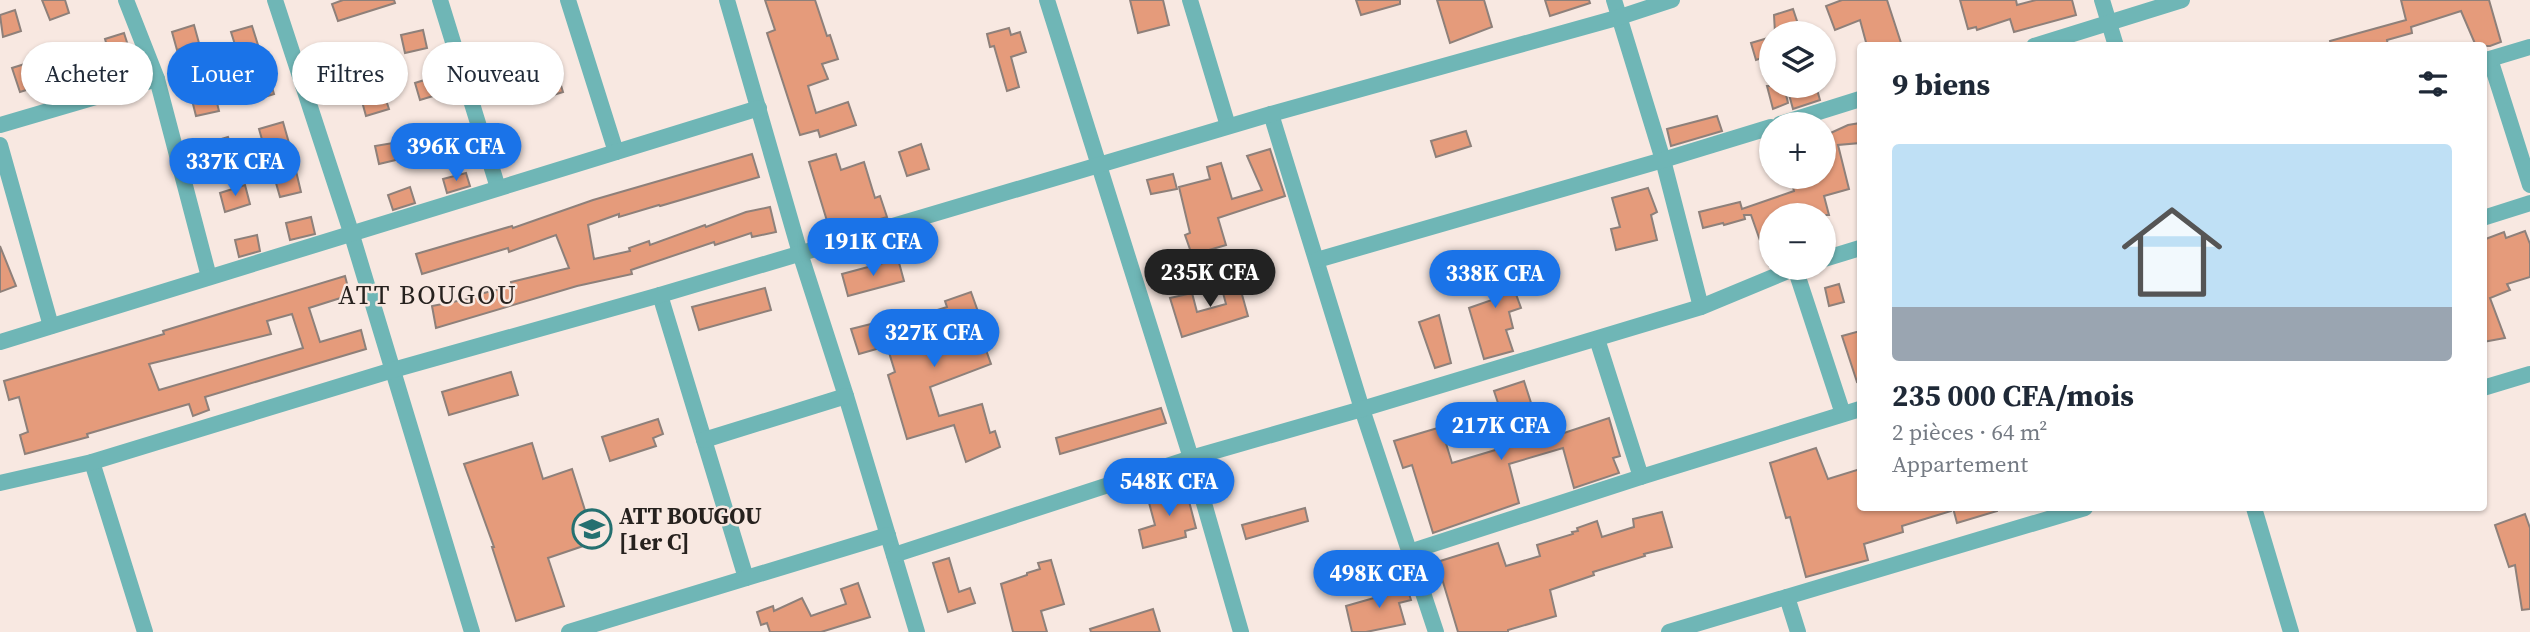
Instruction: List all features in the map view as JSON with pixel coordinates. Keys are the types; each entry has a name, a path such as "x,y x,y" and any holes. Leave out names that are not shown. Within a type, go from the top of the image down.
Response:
{"street":[{"path":"126,0 157,79 209,277"},
{"path":"275,0 351,232 472,632"},
{"path":"440,0 498,188"},
{"path":"568,0 616,152"},
{"path":"727,0 800,253 917,632"},
{"path":"1047,0 1191,458 1241,632"},
{"path":"1190,0 1228,126"},
{"path":"1614,0 1663,160 1701,307"},
{"path":"0,483 92,462 393,370 660,295 1228,126 1620,17 1672,0"},
{"path":"2102,0 2115,42"},
{"path":"2046,42 2182,0"},
{"path":"2530,47 2487,60 2530,185"},
{"path":"0,125 157,79"},
{"path":"1818,112 1857,100"},
{"path":"0,342 759,108"},
{"path":"1271,114 1362,409 1436,632"},
{"path":"1317,260 1759,131"},
{"path":"0,145 51,326"},
{"path":"2487,217 2530,204"},
{"path":"1836,255 1857,249"},
{"path":"894,555 1191,458 1701,307 1766,280"},
{"path":"1799,280 1843,414"},
{"path":"660,295 746,578"},
{"path":"1597,339 1641,477"},
{"path":"2487,387 2530,374"},
{"path":"704,440 846,396"},
{"path":"1409,552 1857,410"},
{"path":"92,462 145,632"},
{"path":"1669,632 2075,511"},
{"path":"2255,511 2291,632"},
{"path":"569,632 888,534"},
{"path":"1787,597 1798,632"}],"building":[{"path":"42,0 65,0 69,13 50,20"},
{"path":"343,0 394,0 395,3 338,21 332,4"},
{"path":"765,0 815,0 838,59 822,64 828,79 808,86 816,113 848,102 856,125 820,137 818,130 800,135 767,33 775,30"},
{"path":"1130,0 1163,0 1169,25 1138,33"},
{"path":"1356,0 1400,0 1400,4 1361,15"},
{"path":"1437,0 1484,0 1492,27 1450,43"},
{"path":"1545,0 1589,0 1590,3 1550,16"},
{"path":"1842,0 1887,0 1901,42 1866,42 1860,20 1836,30 1836,21 1832,21 1826,6"},
{"path":"1960,0 2016,0 2017,5 2036,0 2072,0 2076,15 2014,32 2010,19 1977,30 1976,27 1968,29"},
{"path":"2401,0 2489,0 2501,42 2487,46 2487,42 2474,42 2461,11 2411,27 2412,33 2387,42 2330,42 2406,20"},
{"path":"1793,9 1797,21 1774,21 1774,15"},
{"path":"15,10 21,31 3,37 0,15"},
{"path":"194,25 199,42 175,42 172,32"},
{"path":"252,26 257,42 234,42 231,32"},
{"path":"1009,28 1011,35 1020,32 1026,52 1011,57 1019,87 1007,91 994,46 990,47 987,34"},
{"path":"423,30 426,42 422,42 422,49 408,52 408,42 403,42 401,35"},
{"path":"124,33 127,42 106,42 105,39"},
{"path":"1759,41 1759,59 1756,60 1751,43"},
{"path":"21,65 21,92 20,92 12,68"},
{"path":"422,81 422,99 420,100 415,83"},
{"path":"1770,98 1787,98 1788,103 1773,109"},
{"path":"1790,98 1819,98 1820,100 1793,109"},
{"path":"193,105 218,105 219,111 196,116"},
{"path":"363,105 388,105 389,109 366,116"},
{"path":"1717,116 1722,131 1671,146 1667,129"},
{"path":"283,122 289,143 265,150 259,129"},
{"path":"1857,124 1857,143 1838,145 1849,189 1824,196 1826,203 1759,203 1793,189 1836,189 1836,130"},
{"path":"452,126 457,144 379,164 375,146 431,143 428,131"},
{"path":"1466,131 1471,146 1436,157 1431,141"},
{"path":"228,137 234,156 211,163 205,144"},
{"path":"921,144 929,169 907,176 899,152"},
{"path":"1270,149 1285,196 1218,218 1226,245 1192,255 1185,235 1190,233 1179,187 1210,179 1207,167 1221,163 1232,199 1262,190 1247,156"},
{"path":"752,154 759,177 619,217 619,214 588,225 594,259 630,251 629,248 649,241 650,245 746,212 770,207 776,232 752,237 751,233 715,245 714,242 631,270 632,274 577,286 436,328 432,306 473,298 472,296 512,286 511,282 569,268 556,235 509,252 508,248 422,274 416,254 512,226 513,228 593,200"},
{"path":"836,154 841,170 864,162 875,198 880,196 887,217 831,234 809,162"},
{"path":"296,171 301,192 280,197 274,176"},
{"path":"466,173 470,186 447,193 443,179"},
{"path":"1173,174 1177,189 1151,194 1147,180"},
{"path":"245,185 250,204 225,212 220,193"},
{"path":"410,187 415,203 393,210 388,195"},
{"path":"1648,188 1657,212 1651,215 1657,240 1616,250 1611,229 1620,227 1612,198"},
{"path":"1740,202 1742,209 1759,203 1759,238 1751,215 1744,215 1745,219 1724,225 1723,223 1703,228 1699,212"},
{"path":"311,217 315,234 290,240 286,223"},
{"path":"2525,231 2530,244 2530,277 2507,284 2510,290 2490,298 2505,338 2487,341 2487,238 2504,232 2506,238"},
{"path":"257,235 260,251 239,257 235,240"},
{"path":"0,246 16,286 0,292"},
{"path":"1502,256 1521,308 1509,312 1513,328 1506,330 1513,351 1484,359 1469,308 1492,300 1480,263"},
{"path":"898,259 904,281 848,296 842,274"},
{"path":"1236,273 1248,316 1182,337 1170,298 1192,293 1197,312 1226,304 1219,278"},
{"path":"345,276 350,295 309,308 320,342 361,330 366,349 205,397 209,410 193,416 189,404 87,434 88,437 25,454 20,435 28,432 19,397 9,400 4,381 164,334 163,331","holes":["292,314 303,348 159,390 149,364 271,334 267,321"]},
{"path":"1839,284 1844,302 1829,306 1825,288"},
{"path":"765,288 771,310 699,330 692,307"},
{"path":"971,292 981,320 976,322 991,364 930,387 939,416 982,404 990,433 995,431 1000,447 966,462 954,425 907,439 888,375 895,372 887,346 859,354 851,329 911,314 912,318 947,307 945,301"},
{"path":"1439,315 1451,363 1435,368 1419,322"},
{"path":"1857,332 1857,382 1842,336"},
{"path":"511,372 518,395 449,415 442,392"},
{"path":"1524,381 1542,437 1557,432 1558,435 1609,418 1620,456 1613,458 1619,473 1574,488 1563,448 1509,464 1519,503 1433,533 1412,465 1403,468 1394,441 1441,427 1452,463 1512,445 1494,391"},
{"path":"1161,408 1166,423 1060,454 1056,438"},
{"path":"658,419 663,434 653,438 656,446 610,461 602,437"},
{"path":"532,443 543,479 572,469 595,542 548,558 564,606 516,621 494,547 464,464"},
{"path":"1816,448 1828,479 1857,470 1857,511 1951,511 1902,526 1903,532 1864,544 1868,560 1806,577 1790,517 1786,518 1770,463"},
{"path":"1185,486 1196,528 1185,531 1186,537 1143,548 1139,530 1155,525 1148,499"},
{"path":"1305,508 1308,521 1246,539 1242,525"},
{"path":"1954,511 1997,511 1957,523"},
{"path":"1662,512 1672,547 1644,554 1645,556 1593,572 1594,575 1550,590 1556,616 1508,632 1458,632 1437,562 1498,543 1506,566 1540,556 1537,545 1573,534 1572,532 1578,531 1577,528 1597,521 1602,537 1634,527 1633,519"},
{"path":"2525,514 2530,528 2530,609 2522,610 2515,565 2509,567 2495,525"},
{"path":"1353,552 1358,572 1331,578 1326,560"},
{"path":"949,558 959,592 970,588 975,603 948,612 933,563"},
{"path":"1051,560 1064,604 1041,611 1047,632 1013,632 1001,584 1040,569 1038,563"},
{"path":"858,583 870,617 821,632 770,632 767,623 761,625 757,612 773,606 774,611 802,598 811,616 846,604 841,589"},
{"path":"1406,584 1411,600 1399,603 1405,624 1352,632 1346,606 1374,598 1373,592"},
{"path":"1153,609 1160,632 1091,632 1090,629"}],"place":[{"name":"ATT BOUGOU [1er C]","path":"592,529"}],"district":[{"name":"ATT BOUGOU","path":"428,295"}]}
